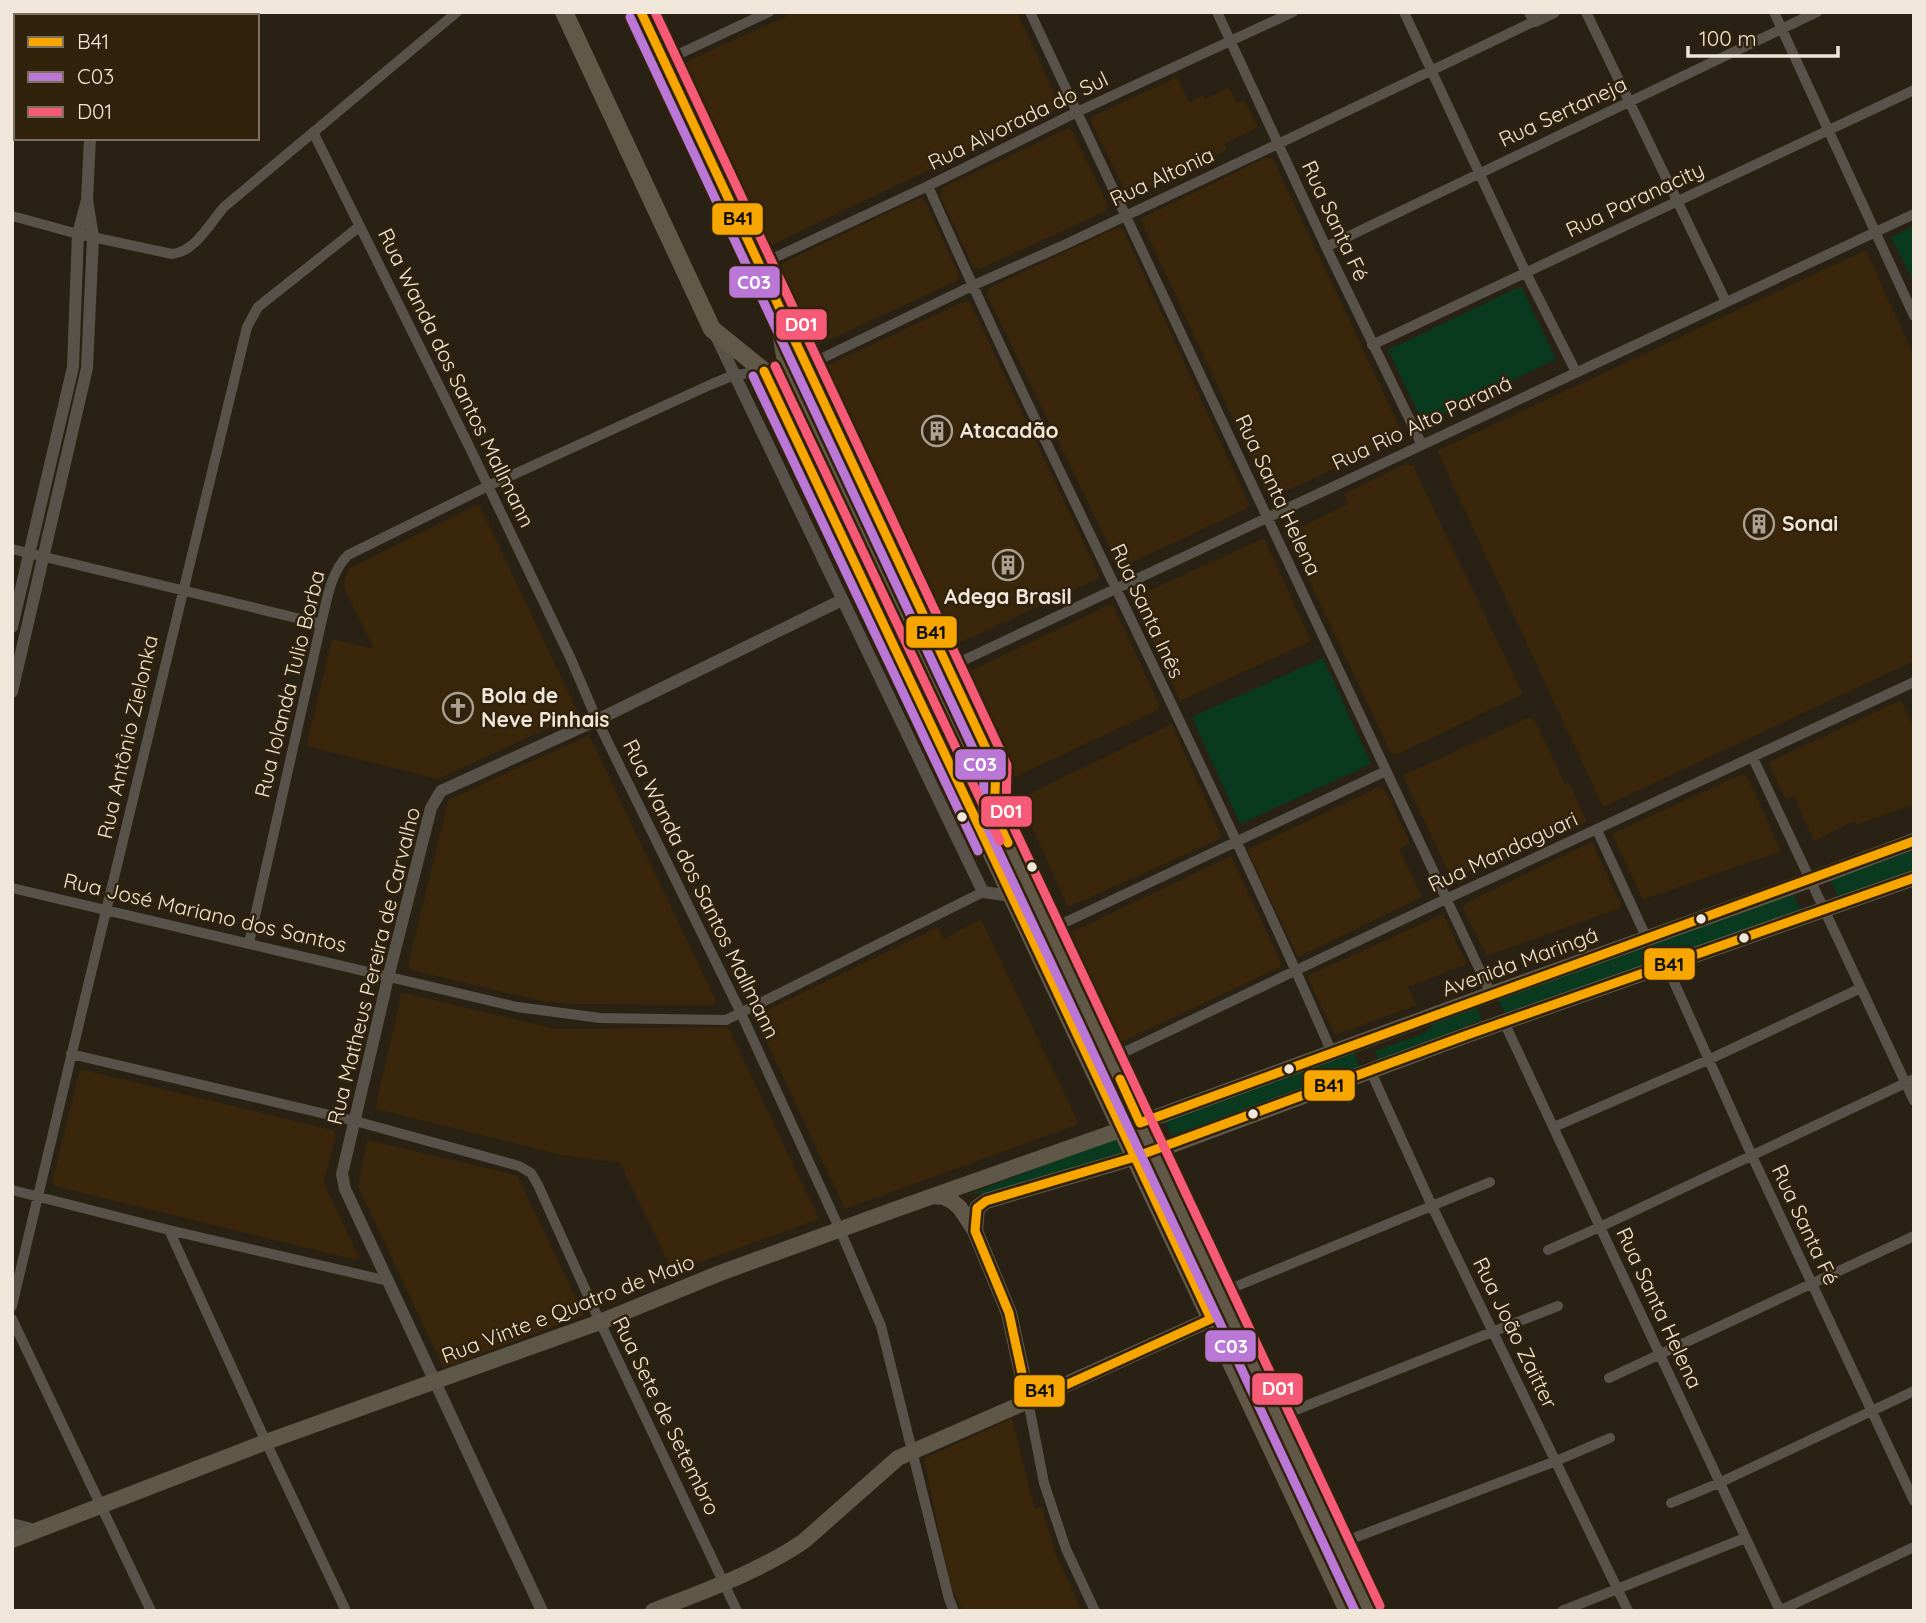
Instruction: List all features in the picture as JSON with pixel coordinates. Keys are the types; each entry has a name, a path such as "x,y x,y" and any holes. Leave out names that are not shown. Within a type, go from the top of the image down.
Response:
{"highway":[{"path":"564,12 712,329 764,371 1122,1129 1344,1609 1366,1605 787,368 776,302 641,12"}],"main road":[{"name":"Avenida Maringá","path":"1140,1124 1914,841"},
{"path":"975,1231 977,1208 986,1201 1153,1152 1666,964 1914,878"},
{"path":"1491,994 1503,1023"},
{"path":"1358,1044 1371,1072"},
{"name":"Rua Vinte e Quatro de Maio","path":"12,1539 266,1442 600,1322 720,1273 1140,1124"},
{"path":"653,1611 724,1583 777,1558 798,1545 898,1458 1028,1401 1009,1313 975,1231 952,1201 931,1196"},
{"path":"1023,1378 1032,1387 1049,1392 1211,1319"}],"street":[{"path":"12,216 93,237 180,254 224,207 457,12"},
{"path":"664,61 769,12"},
{"name":"Rua Santa Helena","path":"1030,12 1491,994"},
{"name":"Rua Santa Fé","path":"1217,12 1372,345 1422,445"},
{"name":"Rua Alvorada do Sul","path":"759,265 1077,112 1293,12"},
{"path":"1404,12 1478,173 1576,372"},
{"path":"1532,17 1554,12"},
{"path":"1587,12 1726,302"},
{"path":"1773,12 1914,316"},
{"name":"Rua Sertaneja","path":"1326,247 1817,12"},
{"name":"Rua Altonia","path":"806,366 1433,71 1532,17"},
{"name":"Rua Paranacity","path":"1372,345 1914,90"},
{"name":"Rua Wanda dos Santos Mallmann","path":"313,132 488,486 570,657 597,720 740,1011 840,1230 881,1326 948,1599 954,1611"},
{"path":"12,692 87,368 93,237 87,200 90,140"},
{"name":"Rua Santa Inês","path":"928,186 972,286 1236,842 1332,1053"},
{"path":"12,627 73,367 78,233 87,200"},
{"name":"Rua Rio Alto Paraná","path":"947,668 1914,214"},
{"name":"Rua Antônio Zielonka","path":"12,1306 247,327 258,307 360,226"},
{"path":"776,302 996,771 994,813"},
{"path":"712,329 984,892 1012,896"},
{"name":"Rua Iolanda Tulio Borba","path":"249,943 321,624 333,575 339,563 348,555 488,486 734,375 806,366"},
{"path":"12,549 321,624"},
{"name":"Rua Matheus Pereira de Carvalho","path":"388,1281 345,1189 342,1174 431,808 441,791 597,720 842,600"},
{"name":"Rua Mandaguari","path":"1110,1059 1446,899 1914,682"},
{"path":"1753,758 1861,988 1910,1081 1914,1101"},
{"path":"1049,930 1386,771"},
{"path":"1598,830 1647,939"},
{"name":"Rua José Mariano dos Santos","path":"12,888 517,1007 600,1018 726,1020 984,892"},
{"name":"Rua Santa Fé","path":"1666,964 1752,1156 1914,1501"},
{"path":"1554,1127 1708,1060 1861,988"},
{"name":"Rua Santa Helena","path":"1503,1023 1779,1611"},
{"path":"71,1054 355,1121"},
{"name":"Rua João Zaitter","path":"1371,1072 1432,1206 1628,1611"},
{"path":"1548,1250 1910,1081"},
{"name":"Rua Sete de Setembro","path":"355,1121 519,1166 531,1173 737,1611"},
{"path":"1220,1293 1490,1182"},
{"path":"12,1190 388,1281 542,1611"},
{"path":"169,1230 346,1611"},
{"path":"1609,1378 1914,1236"},
{"path":"1278,1416 1558,1306"},
{"path":"12,1319 151,1611"},
{"path":"1671,1503 1914,1391"},
{"path":"1028,1401 1044,1483 1066,1549 1096,1611"},
{"path":"1338,1544 1610,1438"},
{"path":"12,1524 35,1530"},
{"path":"1562,1611 1745,1538"},
{"path":"1779,1611 1914,1547"}],"shaded area":[{"path":"795,12 1017,12 1061,107 763,249 675,67"},
{"path":"1177,77 1189,102 1203,95 1205,99 1229,87 1237,103 1244,99 1258,127 1224,144 1227,150 1141,192 1123,187 1091,122 1093,116"},
{"path":"1068,128 1072,130 1108,206 1106,211 980,269 973,267 940,196 942,188"},
{"path":"1267,157 1273,159 1404,436 1274,497 1268,494 1140,219"},
{"path":"919,198 924,199 959,275 958,280 810,349 806,348 773,272 776,266"},
{"path":"1118,227 1124,231 1249,504 1246,509 1120,568 987,295 989,288"},
{"path":"1866,250 1914,356 1914,661 1603,807 1437,451"},
{"path":"965,301 970,302 1099,575 1098,579 955,645 948,643 819,374 822,368"},
{"path":"1407,463 1413,466 1523,694 1396,755 1391,753 1287,534 1348,504 1344,494"},
{"path":"479,504 579,714 438,779 306,746 332,639 374,649 343,585 348,569"},
{"path":"1264,538 1311,641 1180,701 1133,598"},
{"path":"1111,604 1160,706 1158,710 1015,777 1010,776 964,678 966,673"},
{"path":"1901,700 1914,727 1914,804 1856,825 1854,821 1814,841 1794,796 1786,799 1769,765 1771,761"},
{"path":"1530,717 1534,719 1565,784 1569,783 1587,821 1518,854 1516,849 1452,880 1404,775"},
{"path":"1172,724 1221,835 1220,839 1068,907 1019,799"},
{"path":"589,735 716,1001 712,1005 573,1004 542,1001 410,970 408,966 448,800"},
{"path":"1742,774 1747,776 1779,852 1643,900 1612,834"},
{"path":"1379,787 1385,790 1410,843 1399,849 1422,897 1298,957 1247,850"},
{"path":"1589,843 1593,844 1620,908 1487,956 1463,909 1466,903"},
{"path":"1231,856 1281,963 1280,967 1122,1042 1070,933"},
{"path":"1443,914 1467,964 1408,987 1417,1005 1335,1035 1307,976"},
{"path":"981,919 1079,1124 845,1209 756,1019 759,1014 938,927 944,939"},
{"path":"405,993 556,1029 728,1027 819,1219 673,1272 620,1163 562,1155 375,1109 401,995"},
{"path":"80,1069 333,1130 336,1136 324,1183 359,1257 356,1260 54,1186 52,1183"},
{"path":"367,1140 517,1175 584,1315 447,1367 442,1365 358,1186"},
{"path":"1012,1418 1035,1509 1042,1506 1055,1552 1082,1611 963,1611 950,1585 924,1459"}],"green space":[{"path":"1914,226 1914,283 1891,237"},
{"path":"1521,286 1556,359 1423,423 1388,350"},
{"path":"1323,658 1371,764 1240,824 1192,717"},
{"path":"1914,850 1914,869 1838,897 1830,880"},
{"path":"1792,892 1802,912 1505,1013 1497,997"},
{"path":"1477,1007 1482,1020 1380,1063 1375,1051 1424,1033 1436,1022"},
{"path":"1354,1052 1360,1068 1171,1136 1165,1120"},
{"path":"1117,1138 1124,1155 1005,1192 969,1194"}],"transit line":[{"name":"B41","path":"641,12 996,770 994,813 1008,843"},
{"name":"D01","path":"655,12 1007,765 1006,811 1380,1606"},
{"name":"C03","path":"630,17 984,772 983,818 1355,1611"},
{"name":"D01","path":"775,366 1000,841"},
{"name":"B41","path":"764,371 1135,1157"},
{"name":"C03","path":"753,376 978,851"},
{"name":"B41","path":"1120,1079 1140,1123 1914,841"},
{"name":"B41","path":"1135,1157 1467,1035 1914,878"},
{"name":"B41","path":"1135,1157 1211,1319 1057,1389 1040,1391 1023,1378 1009,1313 975,1231 977,1208 986,1201 1135,1157"}],"place":[{"name":"Atacadão","path":"937,431"},
{"name":"Sonai","path":"1759,524"},
{"name":"Adega Brasil","path":"1008,565"},
{"name":"Bola de Neve Pinhais","path":"458,708"}]}
